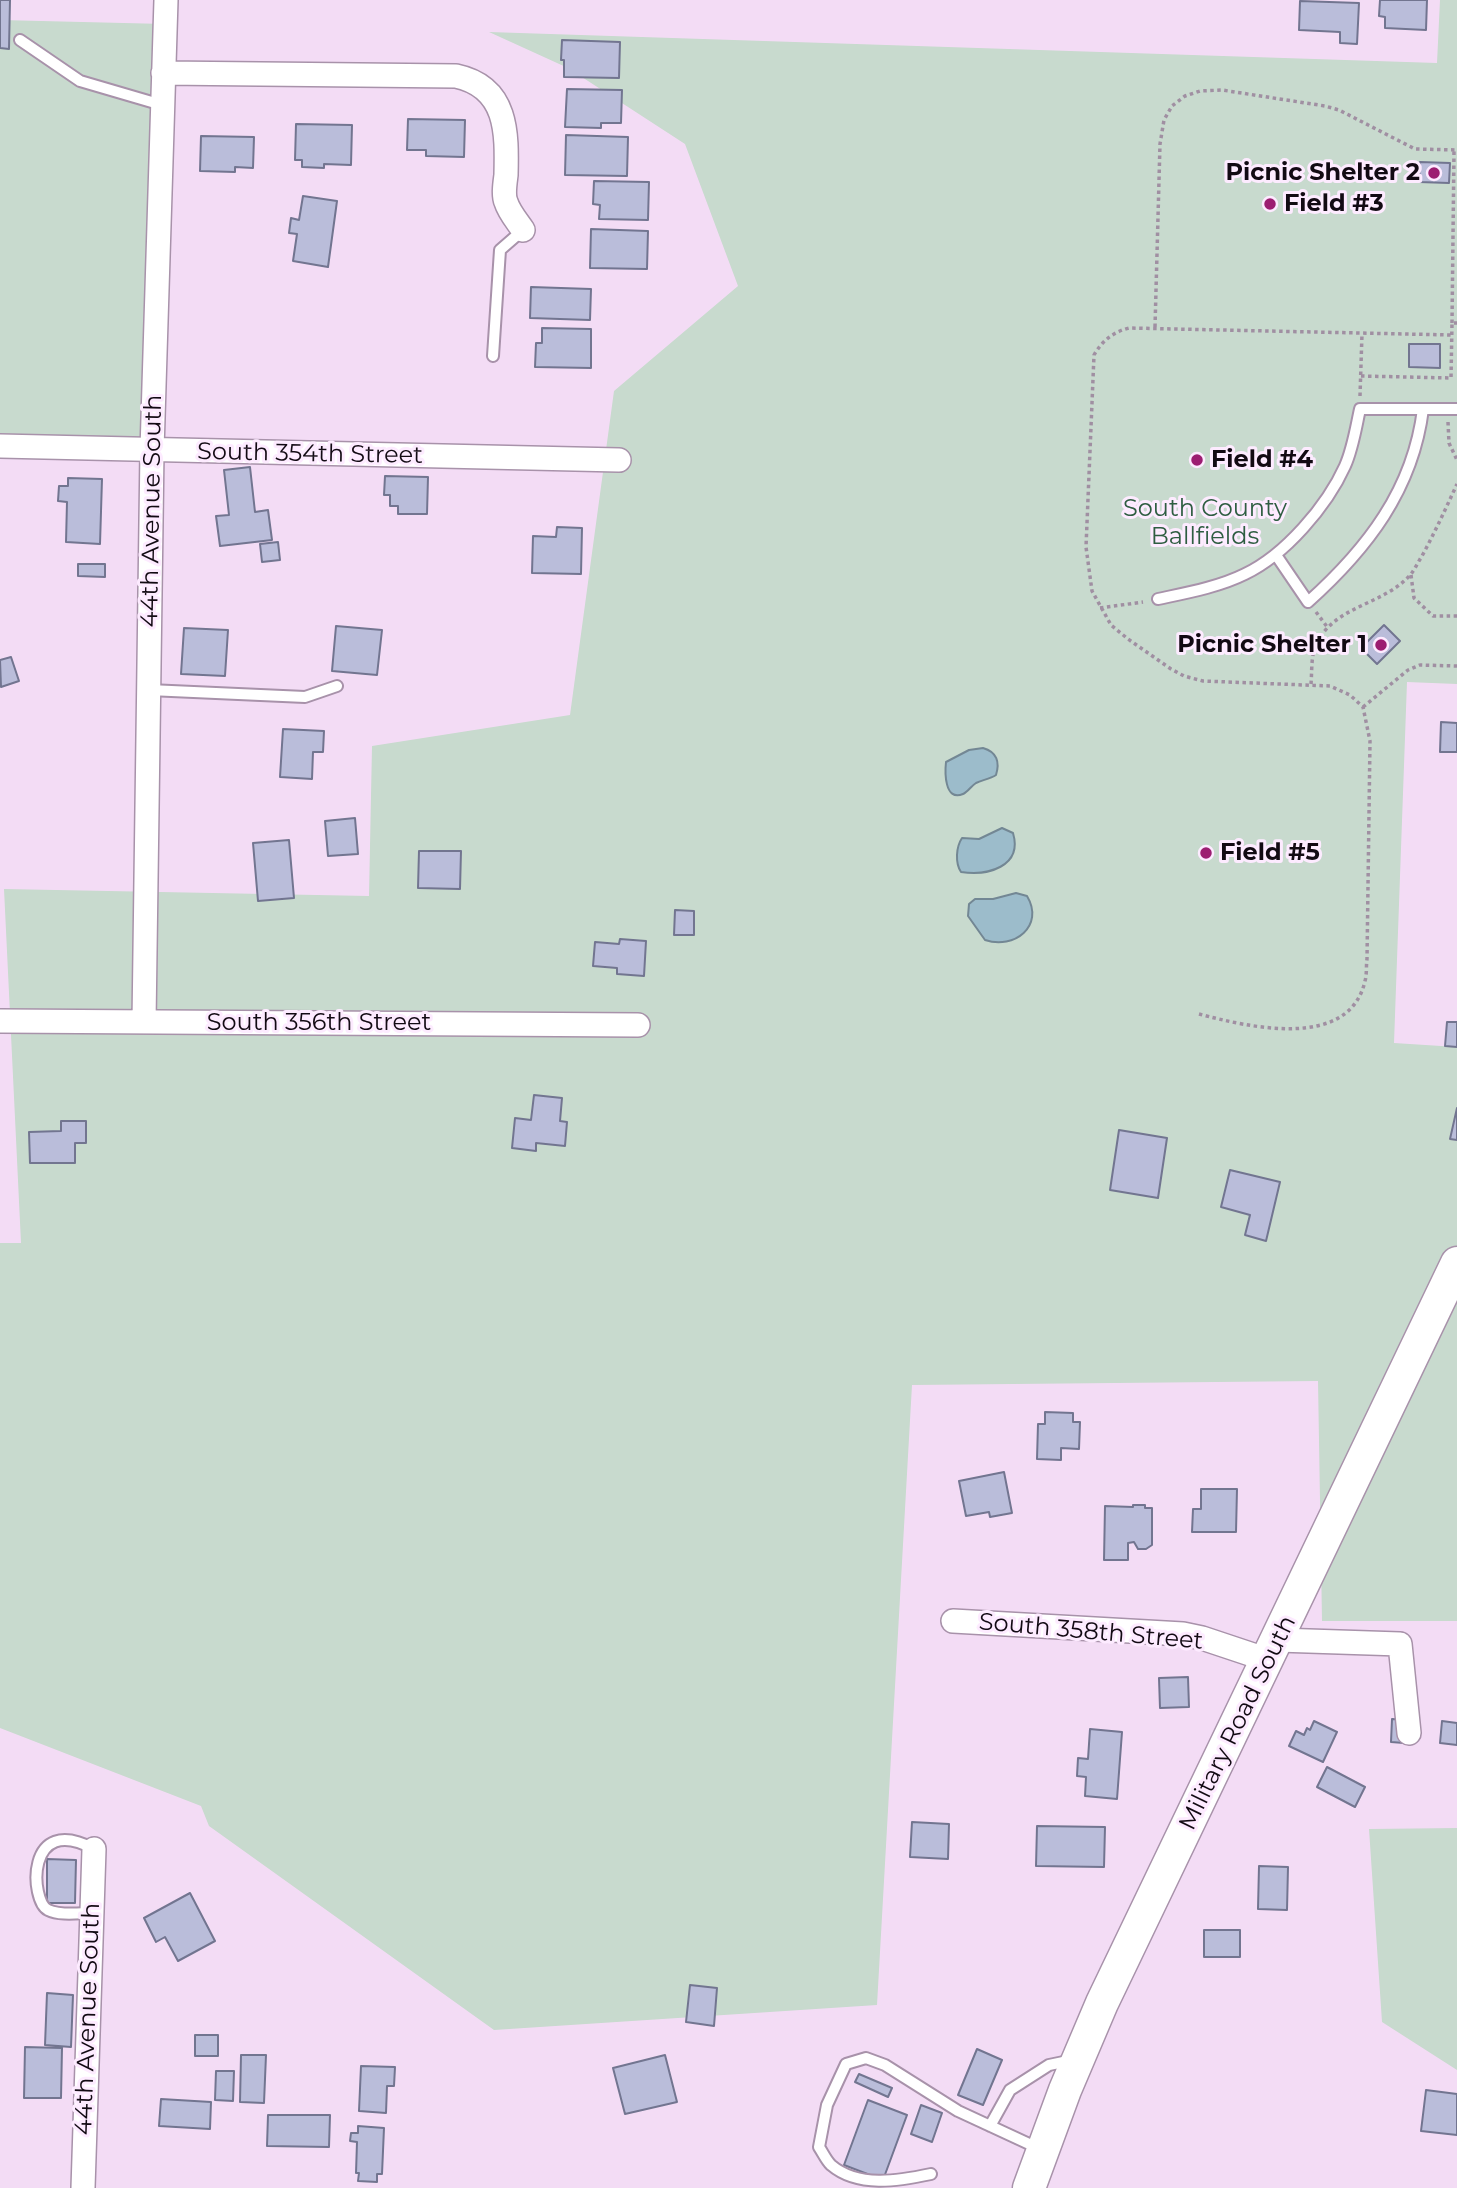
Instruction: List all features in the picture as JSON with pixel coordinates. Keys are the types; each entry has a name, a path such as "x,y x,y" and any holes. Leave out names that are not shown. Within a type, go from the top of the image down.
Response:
{"main road":[{"name":"Military Road South","path":"1029,2188 1102,2003 1457,1263"}],"street":[{"name":"44th Avenue South","path":"144,1022 152,450 166,0"},
{"path":"163,74 456,76 468,79 481,85 495,101 502,117 507,135 505,201 523,230"},
{"name":"South 354th Street","path":"0,446 619,460"},
{"name":"South 356th Street","path":"0,1021 638,1025"},
{"name":"South 358th Street","path":"953,1621 1183,1634 1273,1650 1400,1644 1409,1733"},
{"name":"44th Avenue South","path":"83,2188 94,1849"}],"lane":[{"path":"20,40 80,81 162,105"},
{"path":"493,356 500,250 523,230"},
{"path":"1158,599 1242,576 1266,563 1286,547 1312,516 1345,466 1360,409 1452,409"},
{"path":"1276,555 1308,602 1342,571 1368,542 1397,492 1414,452 1423,409"},
{"path":"149,690 305,697 338,686"},
{"path":"92,1913 60,1913 47,1910 40,1902 37,1892 38,1861 42,1850 50,1843 64,1840 80,1842 94,1849"},
{"path":"931,2174 882,2184 851,2179 831,2166 819,2147 827,2105 846,2064 866,2058 885,2065 958,2111 1042,2150"},
{"path":"990,2126 1010,2090 1049,2064 1078,2060"}],"path":[{"path":"1155,327 1160,144 1164,120 1172,106 1185,96 1200,90 1222,90 1325,106 1339,110 1415,149 1456,150 1455,323 1452,335 1451,378 1361,376"},
{"path":"1199,1014 1236,1024 1292,1029 1312,1027 1342,1016 1356,1001 1365,981 1367,959 1370,741 1363,707 1342,691 1330,686 1311,684 1203,681 1184,676 1111,625 1092,591 1086,547 1094,355 1112,334 1129,328 1452,335"},
{"path":"1360,409 1362,333"},
{"path":"1452,409 1449,443 1457,460"},
{"path":"1311,684 1314,650 1328,628 1351,610 1386,596 1411,575 1434,535 1457,484"},
{"path":"1411,575 1414,598 1433,616 1457,616"},
{"path":"1100,608 1158,599"},
{"path":"1363,707 1408,670 1420,665 1457,666"}],"green space":[{"name":"South County Ballfields","path":"1440,0 1457,0 1457,684 1407,682 1394,1043 1457,1047 1457,1621 1322,1621 1318,1381 912,1385 877,2005 494,2030 209,1826 201,1806 0,1728 0,1243 21,1243 4,889 369,896 372,746 570,715 614,391 738,286 685,144 568,68 489,32 1437,63"},
{"path":"0,20 165,24 152,450 0,446"},
{"path":"1457,1828 1457,2070 1382,2022 1369,1829"}],"water":[{"path":"983,748 992,752 996,758 996,775 976,783 963,794 952,794 947,784 946,762 969,750"},
{"path":"1002,828 1013,833 1015,845 1008,861 992,870 961,872 957,855 962,838 979,839"},
{"path":"1016,893 1027,896 1032,907 1029,926 1024,933 1006,942 985,940 968,916 969,904 975,899 993,899"}],"building":[{"path":"0,0 10,0 9,49 0,48"},
{"path":"1380,0 1427,0 1426,30 1385,28 1385,17 1379,16"},
{"path":"1300,1 1359,3 1357,44 1340,43 1340,32 1299,30"},
{"path":"562,40 620,42 619,78 564,77"},
{"path":"567,89 622,90 621,123 601,123 601,128 565,127"},
{"path":"408,119 465,120 464,157 426,156 426,150 407,150"},
{"path":"296,124 352,125 351,165 324,164 324,168 302,167 302,160 295,160"},
{"path":"566,135 628,137 627,176 565,175"},
{"path":"201,136 254,137 253,168 235,167 235,172 200,171"},
{"name":"Picnic Shelter 2","path":"1420,162 1450,163 1449,183 1419,182"},
{"path":"594,181 649,182 648,220 599,219 600,205 593,204"},
{"path":"303,196 337,201 328,267 293,261 297,234 289,233 291,218 299,220"},
{"path":"591,229 648,231 647,269 590,268"},
{"path":"531,287 591,289 590,320 530,318"},
{"path":"542,328 591,329 591,368 535,367 536,343 542,343"},
{"path":"1409,344 1440,344 1440,368 1409,367"},
{"path":"250,467 255,512 268,510 272,540 220,546 216,516 229,515 224,470"},
{"path":"385,476 428,477 427,514 398,514 398,506 390,506 390,495 384,495"},
{"path":"68,478 102,479 100,544 66,542 67,502 58,501 59,486 68,486"},
{"path":"557,527 582,528 581,574 532,573 533,536 556,537"},
{"path":"278,542 280,560 262,562 260,544"},
{"path":"78,564 105,564 105,577 78,576"},
{"name":"Picnic Shelter 1","path":"1384,625 1400,641 1377,664 1361,648"},
{"path":"336,626 382,630 377,675 332,671"},
{"path":"184,628 228,630 225,676 181,674"},
{"path":"11,657 19,681 1,687 0,660"},
{"path":"1441,722 1457,723 1457,752 1440,752"},
{"path":"283,729 324,731 323,752 313,752 312,779 280,777"},
{"path":"355,818 358,854 328,856 325,821"},
{"path":"289,840 294,898 258,901 253,843"},
{"path":"419,851 461,851 460,889 418,888"},
{"path":"675,910 694,911 694,935 674,935"},
{"path":"620,939 646,941 644,976 617,974 617,968 593,966 595,942 619,944"},
{"path":"1447,1022 1457,1022 1457,1047 1445,1046"},
{"path":"534,1095 562,1098 560,1121 567,1122 565,1146 536,1143 536,1151 512,1148 515,1118 531,1120"},
{"path":"1457,1108 1457,1140 1450,1139"},
{"path":"61,1121 86,1121 86,1143 75,1143 75,1163 30,1163 29,1132 61,1131"},
{"path":"1119,1130 1167,1138 1158,1198 1110,1190"},
{"path":"1230,1170 1280,1182 1266,1241 1245,1235 1250,1215 1221,1207"},
{"path":"1045,1412 1073,1413 1073,1422 1080,1422 1079,1449 1061,1448 1061,1460 1037,1459 1038,1424 1045,1424"},
{"path":"1004,1472 1012,1513 990,1517 989,1512 966,1516 959,1481"},
{"path":"1201,1489 1237,1489 1236,1532 1192,1532 1193,1509 1201,1509"},
{"path":"1133,1505 1152,1508 1152,1545 1146,1549 1138,1549 1134,1542 1128,1543 1128,1560 1104,1560 1105,1506"},
{"path":"1188,1677 1189,1707 1160,1708 1159,1678"},
{"path":"1392,1719 1406,1720 1404,1743 1391,1742"},
{"path":"1314,1721 1337,1732 1323,1762 1289,1746 1296,1731 1304,1735"},
{"path":"1442,1721 1457,1723 1457,1745 1440,1743"},
{"path":"1090,1729 1122,1732 1117,1799 1085,1796 1086,1777 1077,1776 1078,1758 1088,1759"},
{"path":"1327,1767 1365,1787 1355,1807 1317,1787"},
{"path":"912,1822 949,1824 948,1859 910,1857"},
{"path":"1037,1826 1105,1827 1104,1867 1036,1866"},
{"path":"47,1859 76,1860 75,1903 47,1903"},
{"path":"1259,1866 1288,1867 1287,1910 1258,1909"},
{"path":"190,1893 215,1941 178,1961 165,1937 156,1942 144,1918"},
{"path":"1204,1930 1240,1930 1240,1957 1204,1957"},
{"path":"690,1985 717,1988 714,2026 686,2022"},
{"path":"47,1993 73,1995 71,2047 45,2045"},
{"path":"195,2035 218,2035 218,2056 195,2056"},
{"path":"25,2047 62,2048 61,2098 24,2098"},
{"path":"977,2049 1002,2060 983,2105 958,2095"},
{"path":"241,2055 266,2055 264,2103 240,2102"},
{"path":"665,2055 677,2102 625,2114 613,2068"},
{"path":"361,2066 395,2067 394,2086 387,2086 386,2113 359,2111"},
{"path":"216,2071 234,2071 233,2101 215,2100"},
{"path":"859,2074 892,2088 888,2097 855,2082"},
{"path":"1426,2090 1457,2094 1457,2135 1421,2131"},
{"path":"161,2099 211,2102 210,2129 159,2126"},
{"path":"868,2100 907,2115 883,2180 844,2165"},
{"path":"921,2105 942,2113 932,2142 911,2134"},
{"path":"268,2115 330,2115 329,2147 267,2146"},
{"path":"358,2126 384,2128 382,2174 377,2174 377,2182 358,2181 357,2142 350,2141 351,2133 358,2133"}],"place":[{"name":"Picnic Shelter 2","path":"1434,173"},
{"name":"Field #3","path":"1270,204"},
{"name":"Field #4","path":"1197,460"},
{"name":"Picnic Shelter 1","path":"1381,645"},
{"name":"Field #5","path":"1206,853"}]}
